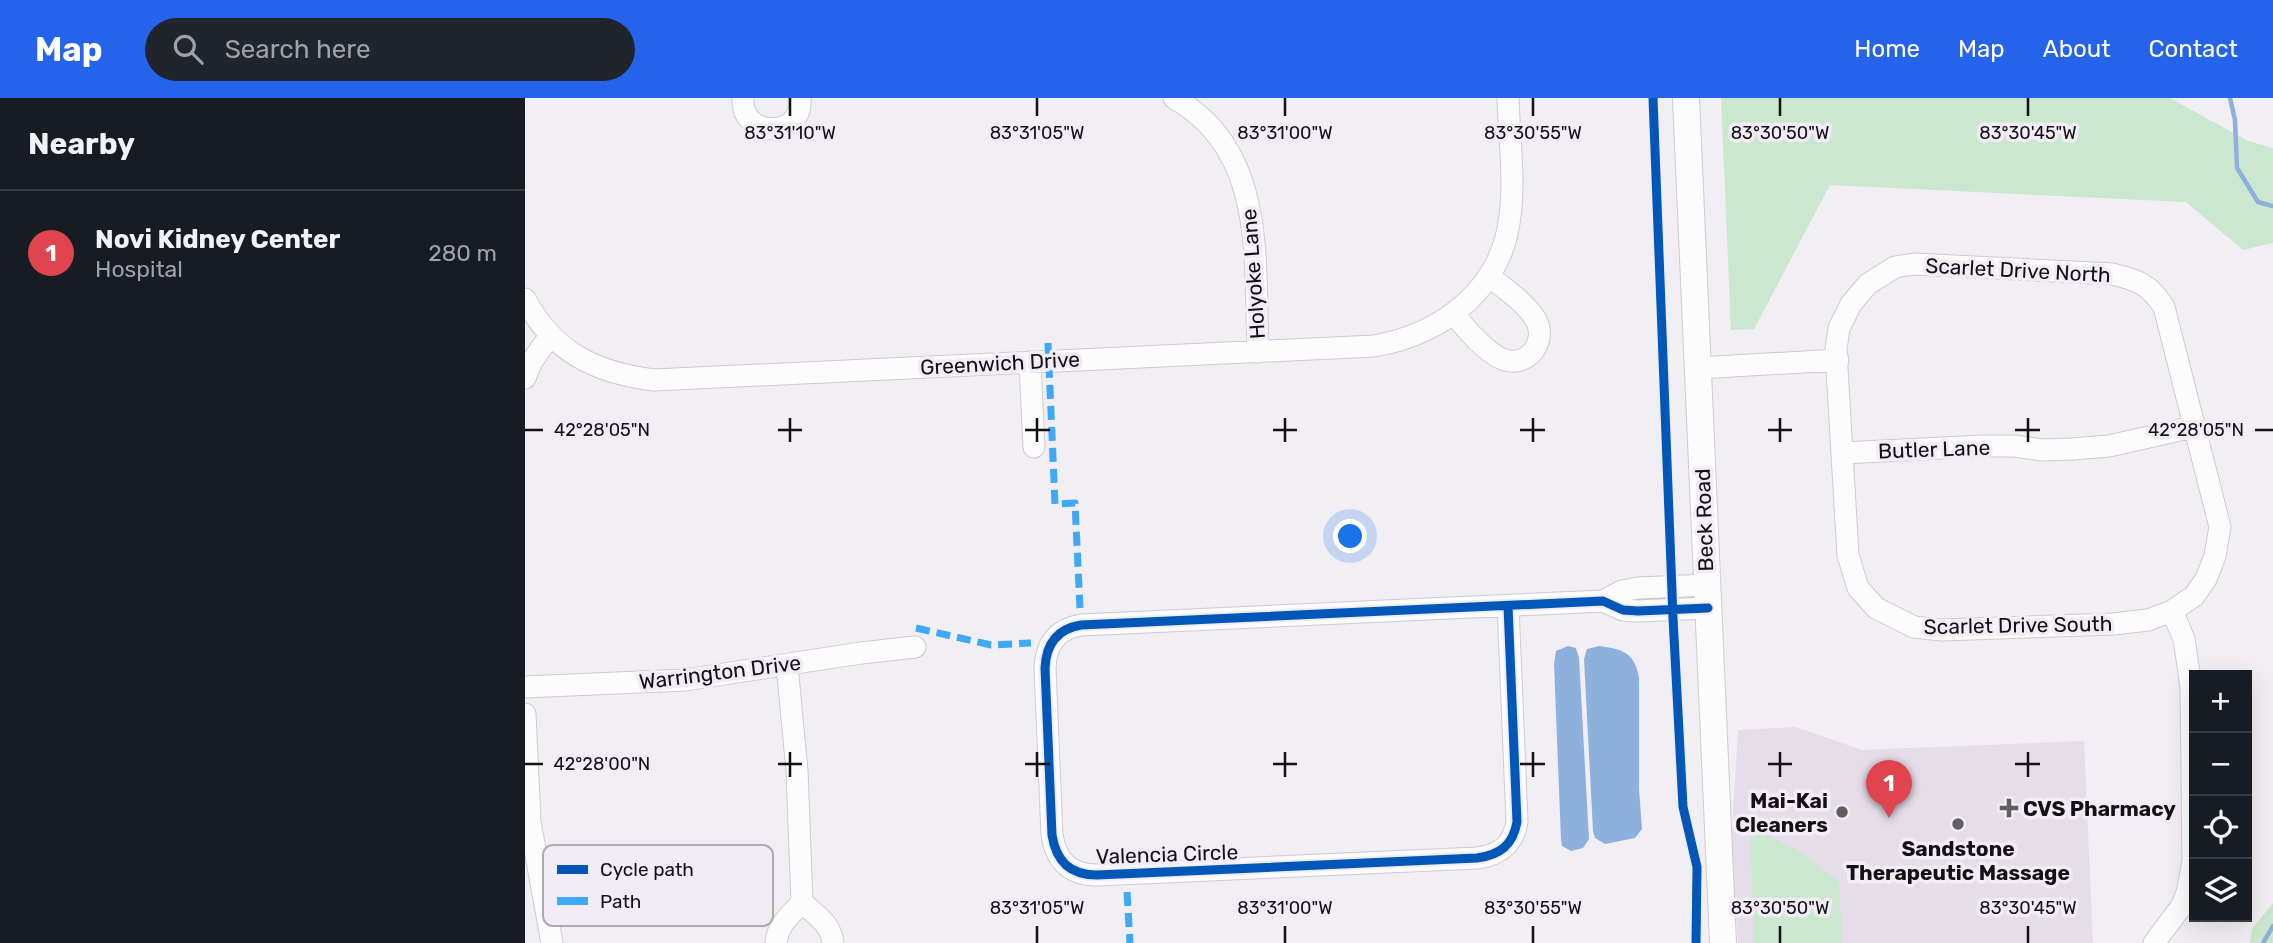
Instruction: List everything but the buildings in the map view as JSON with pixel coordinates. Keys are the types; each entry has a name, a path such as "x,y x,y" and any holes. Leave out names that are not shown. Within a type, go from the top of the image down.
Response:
{"main road":[{"name":"Beck Road","path":"1686,98 1723,943"}],"street":[{"path":"743,98 747,116 755,125 767,130 790,124 798,114 800,98"},
{"name":"Greenwich Drive","path":"525,299 533,315 550,336 572,354 601,369 626,377 654,380 1258,352 1374,346 1395,342 1438,326 1454,314 1489,276 1497,262 1507,235 1510,216 1508,98"},
{"name":"Holyoke Lane","path":"1186,101 1227,147 1248,197 1253,240 1258,352"},
{"name":"Scarlet Drive North","path":"1838,360 1836,349 1839,328 1851,304 1868,284 1895,267 1914,264 2112,274 2136,280 2153,291 2164,307 2193,426"},
{"path":"1454,314 1495,355 1514,362 1530,355 1539,342 1538,323 1528,310 1489,276"},
{"path":"525,378 532,360 550,336"},
{"path":"1698,369 1838,360"},
{"name":"Scarlet Drive South","path":"1838,360 1848,555 1859,587 1877,608 1914,627 1982,630 2113,624 2148,620 2172,611 2194,596 2206,579 2215,556 2220,527 2193,426"},
{"path":"1030,362 1034,447"},
{"name":"Butler Lane","path":"1842,453 1983,446 2072,449 2109,446 2193,426"},
{"name":"Valencia Circle","path":"1508,606 1517,822 1510,844 1496,853 1477,858 1097,875 1073,871 1057,854 1052,835 1045,668 1050,645 1065,629 1081,625 1603,601 1623,610 1638,611 1708,597"},
{"path":"2154,943 2181,907 2193,862 2191,686 2184,639 2172,611"},
{"name":"Warrington Drive","path":"525,687 685,680 915,646"},
{"path":"776,943 778,931 802,902 797,771 787,665"},
{"path":"525,714 530,822 543,894"},
{"path":"802,902 824,921 830,930 833,943"}],"shaded area":[{"path":"1796,727 1862,750 2084,741 2093,943 1738,943 1731,850 1738,730"}],"green space":[{"path":"1721,98 2170,98 2248,141 2273,148 2273,243 2243,250 2186,202 1830,185 1754,329 1731,330"},
{"path":"1750,827 1797,850 1839,881 1842,943 1754,943"},
{"path":"2273,903 2273,943 2250,943 2252,929"}],"water":[{"path":"1568,646 1576,648 1579,658 1589,839 1583,848 1571,851 1562,846 1561,839 1554,664 1556,651"},
{"path":"1599,646 1627,654 1634,663 1639,678 1639,789 1642,829 1635,838 1605,844 1595,838 1593,831 1584,659 1587,649"}],"waterway":[{"path":"2230,98 2235,120 2237,168 2258,202 2273,206"},
{"path":"2263,943 2273,926"}],"marked path":[{"path":"1048,343 1055,504 1075,503 1080,608"},
{"path":"916,628 991,645 1031,643"},
{"path":"1127,892 1130,943"}],"cycle path":[{"path":"1653,98 1673,618 1683,807 1697,867 1696,943"},
{"path":"1508,606 1517,822 1509,843 1499,851 1477,858 1097,875 1072,869 1057,852 1052,835 1045,668 1054,639 1073,627 1603,601 1623,610 1708,608"}],"place":[{"name":"CVS Pharmacy","path":"2009,808"},
{"name":"Mai-Kai Cleaners","path":"1842,812"},
{"name":"Novi Kidney Center","path":"1889,818"},
{"name":"Sandstone Therapeutic Massage","path":"1958,824"}]}
